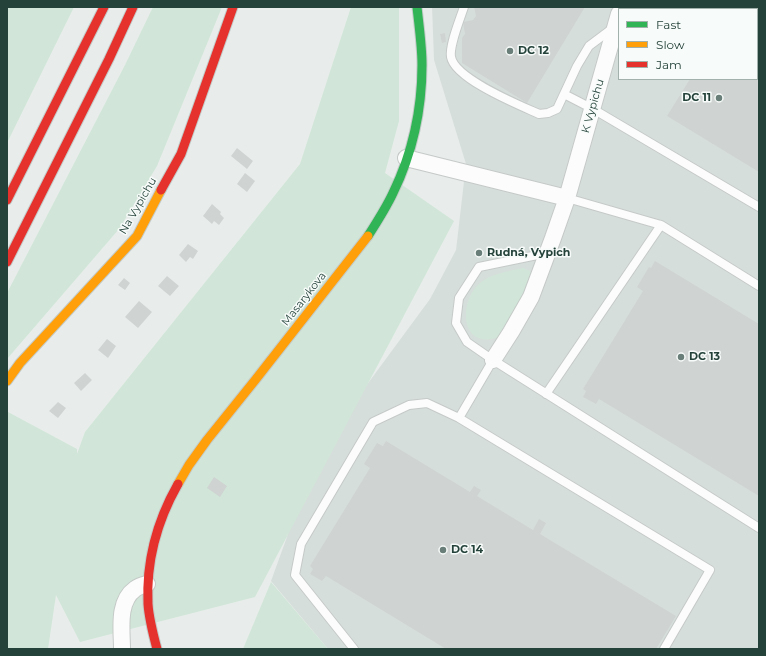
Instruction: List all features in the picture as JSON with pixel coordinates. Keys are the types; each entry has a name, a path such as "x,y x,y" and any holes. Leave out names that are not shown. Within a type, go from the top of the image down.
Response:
{"main road":[{"path":"7,200 104,7"},
{"path":"7,262 133,7"},
{"name":"Na Vypichu","path":"7,381 20,363 137,236 181,154 233,7"},
{"name":"Masarykova","path":"158,649 150,622 148,601 147,584 150,557 165,508 180,478 363,243 379,220 400,177 417,114 421,87 421,41 417,7"}],"street":[{"name":"K Vypichu","path":"492,360 511,332 531,297 548,253 567,198 617,20"},
{"path":"406,158 567,198"},
{"path":"122,649 122,612 125,603 130,593 136,588 147,584"}],"lane":[{"path":"464,7 452,46 451,57 457,69 486,90 539,114 548,113 557,109 577,66 589,46 617,20"},
{"path":"564,94 593,109 759,207"},
{"path":"567,198 661,224 759,286"},
{"path":"546,394 661,224"},
{"path":"548,253 479,267 459,298 456,323 467,342 492,360 759,528"},
{"path":"459,418 492,360"},
{"path":"354,649 295,575 300,544 373,422 409,405 427,403 459,418 710,570 664,649"}],"shaded area":[{"path":"432,7 759,7 759,649 328,649 271,581 305,487 332,432 430,299 456,250 466,164 434,60"}],"green space":[{"path":"7,7 74,7 7,143"},
{"path":"153,7 222,7 157,166 119,229 7,359 7,293 125,65"},
{"path":"351,7 399,7 399,121 385,173 454,221 255,597 80,642 56,595 48,649 7,649 8,412 77,449 77,454 85,432 300,164"},
{"path":"523,268 530,271 535,279 501,336 488,339 478,338 471,332 467,323 466,313 468,302 473,292 480,283 489,277"},
{"path":"271,582 328,649 243,649"}],"building":[{"name":"DC 12","path":"474,7 585,7 527,103 462,63 462,38 465,34 463,22 473,20 476,16"},
{"name":"DC 11","path":"759,24 759,172 667,116 689,80 758,80"},
{"path":"445,33 446,42 442,43 440,34"},
{"path":"237,148 253,161 247,169 231,156"},
{"path":"245,173 255,181 247,192 237,184"},
{"path":"212,204 221,212 220,214 224,218 219,225 214,221 212,224 203,216"},
{"path":"188,244 198,251 193,259 190,257 186,262 179,255"},
{"name":"DC 13","path":"655,261 759,324 759,496 599,399 596,404 583,397 586,391 583,389 643,291 637,287 649,267 651,268"},
{"path":"167,276 179,286 170,296 158,286"},
{"path":"124,278 130,283 125,290 118,285"},
{"path":"139,301 152,312 138,328 125,317"},
{"path":"107,339 116,346 108,358 98,350"},
{"path":"85,373 92,380 81,391 74,383"},
{"path":"58,402 66,408 58,418 49,411"},
{"name":"DC 14","path":"386,441 470,492 474,486 481,490 477,496 533,530 539,519 546,523 540,534 676,616 656,649 446,649 326,576 322,581 310,574 313,569 310,566 370,468 364,464 377,443 383,446"},
{"path":"214,477 227,486 220,497 207,488"}],"traffic: fast":[{"path":"368,236 400,178 415,131 422,82 421,43 417,7"}],"traffic: slow":[{"path":"7,381 20,363 137,236 161,190"},
{"path":"178,484 189,465 207,440 368,236"}],"traffic: jam":[{"path":"7,200 104,7"},
{"path":"7,262 109,59 133,7"},
{"path":"161,190 181,154 233,7"},
{"path":"157,649 151,626 148,604 149,572 154,542 164,512 178,484"}],"place":[{"name":"DC 12","path":"510,51"},
{"name":"DC 11","path":"719,98"},
{"name":"Rudná, Vypich","path":"479,253"},
{"name":"DC 13","path":"681,357"},
{"name":"DC 14","path":"443,550"}]}
